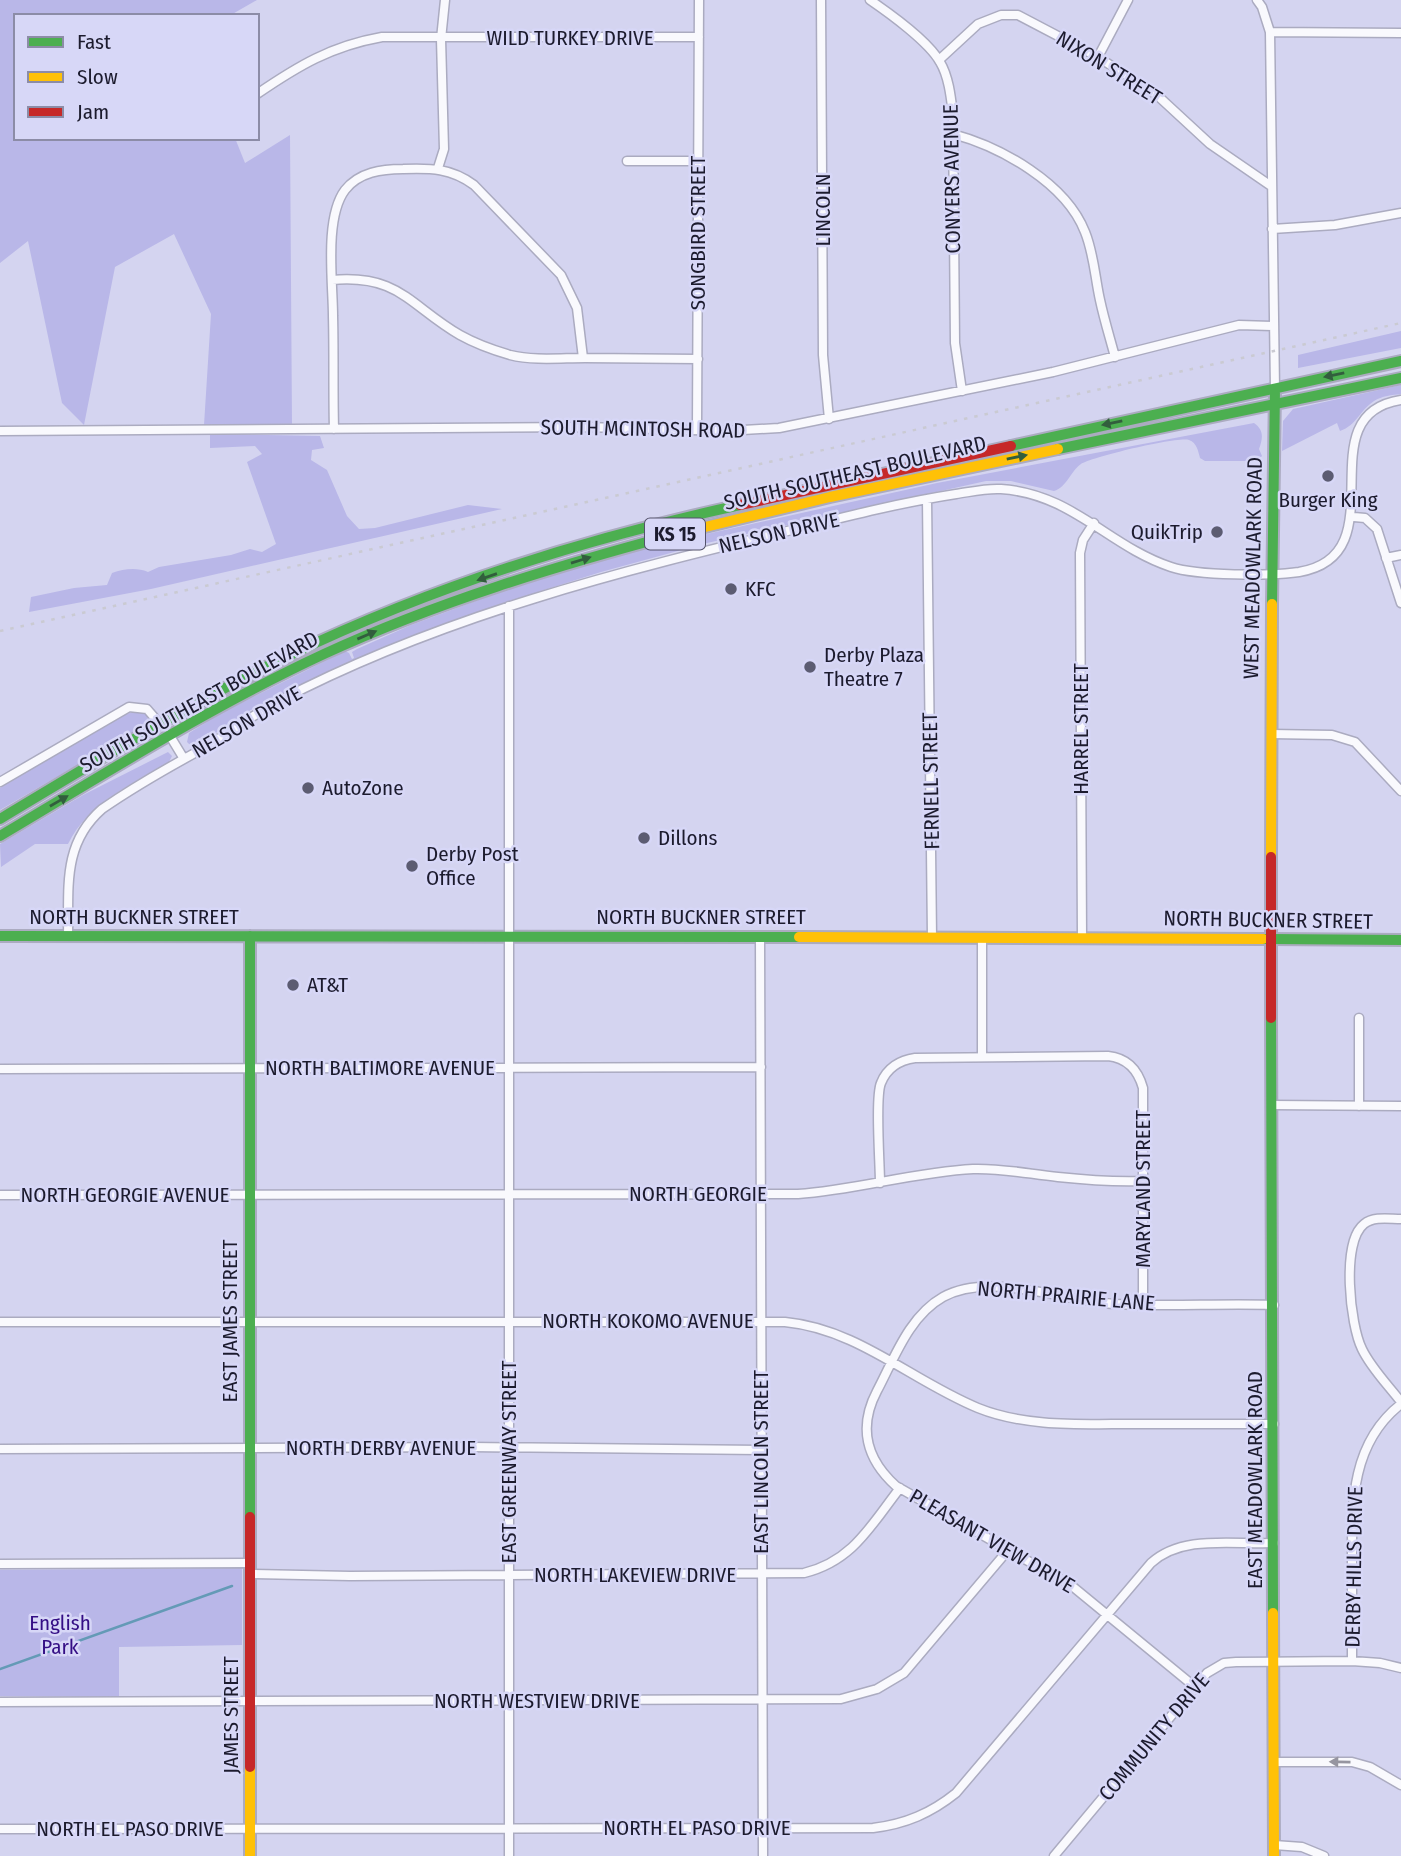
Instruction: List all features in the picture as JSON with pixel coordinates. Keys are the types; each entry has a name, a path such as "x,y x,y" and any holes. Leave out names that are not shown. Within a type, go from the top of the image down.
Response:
{"main road":[{"name":"SOUTH SOUTHEAST BOULEVARD","path":"0,819 160,724 294,654 362,624 484,578 599,542 726,508 1401,361"},
{"name":"SOUTH SOUTHEAST BOULEVARD","path":"0,836 273,679 352,642 443,606 583,559 653,539 847,494 1401,378"},
{"name":"WEST MEADOWLARK ROAD","path":"1272,1105 1271,734 1275,389"},
{"path":"170,736 174,725 201,710 209,697"},
{"path":"118,767 124,756 159,731 160,724"},
{"name":"NORTH BUCKNER STREET","path":"0,936 1401,940"},
{"name":"EAST JAMES STREET","path":"250,936 250,1569"},
{"name":"EAST MEADOWLARK ROAD","path":"1272,1105 1274,1851"},
{"name":"JAMES STREET","path":"250,1569 250,1856"}],"street":[{"path":"438,168 444,149 441,39 444,0"},
{"name":"SONGBIRD STREET","path":"697,429 699,0"},
{"name":"LINCOLN","path":"821,0 823,355 829,419"},
{"name":"CONYERS AVENUE","path":"870,0 915,35 939,60 950,96 953,134 955,342 961,391"},
{"path":"1098,57 1128,0"},
{"path":"1257,0 1270,32 1401,33"},
{"name":"NIXON STREET","path":"939,60 978,24 989,18 1018,15 1098,57 1158,96 1210,144 1271,186"},
{"name":"WEST MEADOWLARK ROAD","path":"1270,32 1275,389"},
{"name":"WILD TURKEY DRIVE","path":"259,93 303,63 341,47 382,37 699,37"},
{"path":"953,134 1007,154 1068,202 1082,223 1090,247 1102,311 1115,357"},
{"path":"627,161 699,162"},
{"path":"334,429 332,247 336,209 346,189 365,175 382,169 438,168 456,173 474,185 561,275 577,309 583,358"},
{"path":"1272,229 1335,225 1401,213"},
{"path":"332,280 356,278 385,285 408,297 458,334 489,349 514,356 698,359"},
{"name":"SOUTH MCINTOSH ROAD","path":"0,431 592,427 768,429 961,391 1115,357 1240,325 1274,326"},
{"name":"NELSON DRIVE","path":"68,936 69,875 79,837 87,823 102,808 255,714 312,685 409,643 509,606 648,564 927,499 996,488 1032,492 1060,504 1142,554 1172,567 1199,573 1304,571 1333,558 1347,540 1354,517 1355,443 1364,417 1377,407 1401,400"},
{"name":"FERNELL STREET","path":"927,499 932,937"},
{"path":"1354,517 1365,518 1373,523 1401,603"},
{"name":"HARREL STREET","path":"1082,937 1080,553 1083,540 1094,523"},
{"path":"1386,558 1401,555"},
{"name":"EAST GREENWAY STREET","path":"509,606 509,1856"},
{"path":"0,782 129,707 147,709 160,724"},
{"path":"1271,734 1332,735 1355,742 1401,791"},
{"path":"170,736 184,758"},
{"name":"EAST LINCOLN STREET","path":"760,937 763,1856"},
{"path":"880,1184 880,1087 893,1067 915,1058 982,1057 982,937"},
{"path":"1359,1018 1359,1106"},
{"name":"MARYLAND STREET","path":"982,1057 1108,1056 1124,1060 1138,1074 1143,1088 1143,1305"},
{"name":"NORTH BALTIMORE AVENUE","path":"0,1069 761,1067"},
{"path":"1272,1105 1401,1106"},
{"name":"NORTH GEORGIE","path":"250,1195 823,1192 973,1169 1090,1180 1143,1181"},
{"name":"NORTH GEORGIE AVENUE","path":"0,1195 250,1195"},
{"path":"1401,1219 1372,1220 1357,1231 1352,1245 1351,1295 1354,1326 1364,1353 1401,1403"},
{"name":"NORTH PRAIRIE LANE","path":"893,1362 923,1312 943,1297 967,1288 1002,1287 1085,1302 1274,1305"},
{"name":"NORTH KOKOMO AVENUE","path":"0,1322 802,1323 830,1331 978,1408 1030,1421 1103,1424 1274,1424"},
{"name":"PLEASANT VIEW DRIVE","path":"893,1362 870,1403 866,1434 878,1465 887,1478 1072,1586 1195,1687"},
{"name":"DERBY HILLS DRIVE","path":"1352,1661 1353,1506 1356,1475 1373,1435 1401,1403"},
{"name":"NORTH DERBY AVENUE","path":"0,1449 761,1450"},
{"name":"NORTH LAKEVIEW DRIVE","path":"0,1564 509,1575 804,1573 843,1557 856,1545 900,1488"},
{"name":"NORTH EL PASO DRIVE","path":"0,1829 888,1826 918,1817 956,1793 1152,1562 1171,1549 1193,1544 1274,1542"},
{"name":"NORTH WESTVIEW DRIVE","path":"0,1702 841,1699 877,1689 894,1681 912,1667 1009,1549"},
{"name":"COMMUNITY DRIVE","path":"1054,1856 1207,1673 1224,1663 1352,1661 1401,1668"},
{"path":"1274,1762 1352,1762 1370,1767 1401,1785"},
{"path":"1274,1851 1302,1847 1324,1856"}],"green space":[{"path":"0,0 257,0 232,14 14,14 14,140 236,140 245,163 290,135 292,425 204,425 211,314 174,234 115,267 84,425 62,403 28,241 0,263"},
{"path":"1401,331 1401,348 1298,368 1298,355"},
{"path":"1401,385 1401,394 1374,401 1346,428 1340,431 1337,423 1282,451 1283,421 1293,409"},
{"path":"1254,423 1262,434 1259,449 1262,456 1257,461 1205,461 1200,458 1192,441 1169,441 1081,464 1062,486 1054,491 1011,481 986,481 707,543 601,572 497,605 393,644 247,712 198,745 191,746 187,742 189,733 221,713 345,651 352,659 352,652 357,649 411,625 519,585 630,551 937,483"},
{"path":"210,434 320,436 324,448 312,450 311,460 327,470 347,516 359,529 375,528 468,505 502,509 151,589 29,612 31,597 74,588 107,585 112,573 134,569 148,572 159,567 231,555 250,549 262,552 276,544 247,462 262,454 255,446 210,448"},
{"path":"135,711 146,712 148,720 144,726 0,810 0,788 119,717"},
{"path":"168,752 172,756 169,762 99,805 77,829 68,844 35,844 1,867 0,844 83,795"},
{"name":"English Park","path":"242,1568 242,1645 119,1647 119,1697 0,1696 0,1570"}],"waterway":[{"path":"0,1669 232,1586"}],"railway":[{"path":"0,631 1401,323"}],"traffic: fast":[{"path":"1011,446 1401,361"},
{"path":"1058,449 1401,378"},
{"path":"1272,604 1275,389"},
{"path":"0,819 216,693 344,630 454,586 568,549 740,505"},
{"path":"0,836 200,718 324,654 497,586 676,534"},
{"path":"0,936 799,937"},
{"path":"250,936 250,1517"},
{"path":"1263,939 1401,940"},
{"path":"1271,1018 1273,1613"}],"traffic: slow":[{"path":"676,534 830,497 1058,449"},
{"path":"1271,857 1272,604"},
{"path":"799,937 1263,939"},
{"path":"1273,1613 1274,1856"},
{"path":"250,1767 250,1856"}],"traffic: jam":[{"path":"740,505 1011,446"},
{"path":"1271,857 1271,1018"},
{"path":"250,1517 250,1767"}],"place":[{"name":"Burger King","path":"1328,476"},
{"name":"QuikTrip","path":"1217,532"},
{"name":"KFC","path":"731,589"},
{"name":"Derby Plaza Theatre 7","path":"810,667"},
{"name":"AutoZone","path":"308,788"},
{"name":"Dillons","path":"644,838"},
{"name":"Derby Post Office","path":"412,866"},
{"name":"AT&T","path":"293,985"}]}
